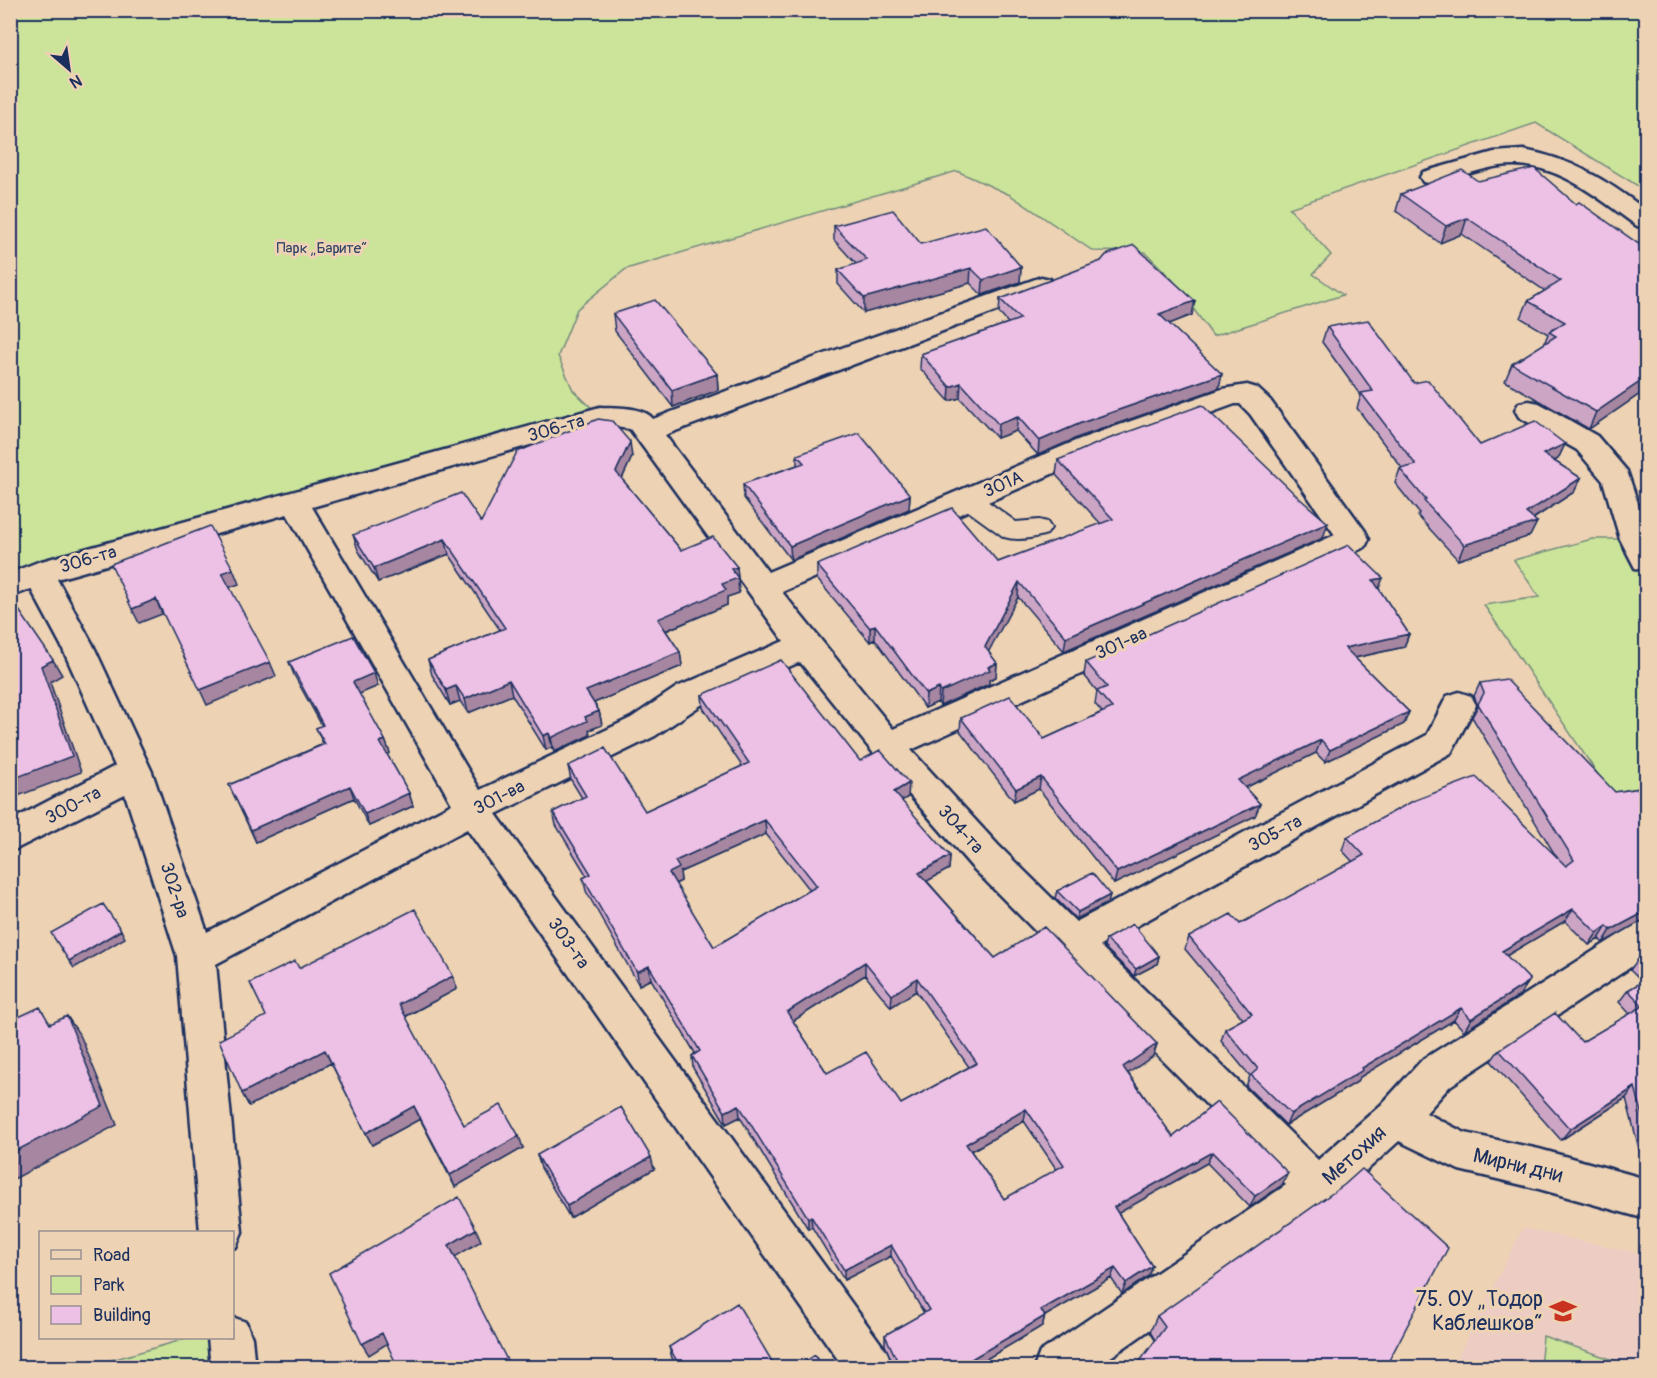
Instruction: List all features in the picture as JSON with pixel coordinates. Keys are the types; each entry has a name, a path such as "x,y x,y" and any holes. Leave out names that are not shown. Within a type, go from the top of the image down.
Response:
{"street":[{"path":"1432,177 1503,158 1543,159 1603,190 1647,221"},
{"path":"649,431 826,363 1067,275"},
{"name":"301А","path":"764,587 1090,446 1232,395 1247,394 1260,407 1354,539"},
{"path":"1529,410 1587,443 1617,478 1635,539 1647,560"},
{"name":"306-та","path":"20,572 294,501 600,416 639,420 649,431"},
{"name":"304-та","path":"649,431 805,646 887,746 985,856 1317,1188"},
{"name":"303-та","path":"294,501 473,809 871,1368"},
{"name":"301-ва","path":"887,746 1354,539"},
{"name":"302-ра","path":"20,572 77,645 135,772 196,956 221,1231"},
{"name":"301-ва","path":"196,956 473,809 643,727 689,696 805,646"},
{"name":"305-та","path":"1073,942 1439,744 1459,705"},
{"name":"300-та","path":"10,838 135,772"},
{"name":"Метохия","path":"1056,1368 1317,1188 1395,1118 1437,1073 1647,937"},
{"name":"Мирни дни","path":"1395,1118 1459,1151 1539,1169 1647,1199"},
{"path":"230,1339 233,1368"}],"lane":[{"path":"968,499 1012,531 1040,528"}],"shaded area":[{"name":"75. ОУ „Тодор Каблешков“","path":"1523,1228 1646,1255 1646,1367 1452,1368"}],"green space":[{"name":"Парк „Барите“","path":"10,11 1646,11 1646,191 1536,123 1289,208 1331,255 1313,274 1343,295 1213,336 1172,279 1145,252 1093,251 1010,195 957,171 626,269 577,309 558,356 573,390 600,416 11,586"},
{"path":"1592,539 1635,539 1646,560 1646,788 1611,794 1484,605 1539,597 1514,560"},
{"path":"1543,1336 1634,1367 1540,1367"},
{"path":"186,1339 230,1339 233,1367 84,1368"}],"building":[{"path":"1534,168 1576,204 1579,202 1647,250 1647,377 1596,412 1512,364 1556,336 1549,332 1565,322 1528,301 1561,281 1467,218 1446,226 1401,194 1462,170 1478,181"},
{"path":"893,210 921,244 986,226 1021,267 983,280 971,268 864,298 838,270 867,260 834,226"},
{"path":"1134,245 1195,301 1159,314 1222,374 1081,423 1039,441 1018,417 998,424 961,383 950,387 921,354 1020,319 1000,299 1101,261 1106,255"},
{"path":"655,300 717,374 672,390 613,314"},
{"path":"1368,320 1414,383 1428,380 1480,445 1535,421 1565,444 1543,454 1581,478 1526,513 1537,522 1464,545 1424,501 1426,500 1400,469 1416,465 1361,393 1373,391 1327,327"},
{"path":"1202,405 1328,523 1066,637 1019,582 985,647 997,663 988,667 990,670 941,692 939,688 926,694 875,625 870,628 817,565 952,508 998,562 1113,519 1058,460"},
{"path":"598,419 612,421 630,442 616,472 681,550 713,537 737,567 731,569 738,578 722,584 726,590 658,619 680,652 586,691 599,711 585,717 587,721 551,738 549,733 543,736 509,680 465,699 456,686 446,690 428,660 505,628 445,539 374,568 353,535 461,493 481,522 517,452"},
{"path":"859,433 910,495 790,546 743,484 804,463 797,455"},
{"path":"210,526 233,569 222,573 270,662 200,690 156,599 132,609 111,564"},
{"path":"1349,545 1383,578 1373,580 1409,634 1345,648 1409,712 1330,750 1321,740 1238,780 1260,804 1117,872 1041,777 1016,789 961,718 1010,696 1044,739 1112,708 1097,691 1107,687 1086,662"},
{"path":"10,597 53,660 41,666 72,756 10,780"},
{"path":"353,636 374,673 353,682 385,740 380,742 409,793 365,814 350,786 251,830 229,785 325,744 316,728 323,725 289,662"},
{"path":"781,660 860,761 880,750 909,783 894,792 950,856 919,873 995,958 1044,927 1157,1044 1123,1067 1173,1137 1217,1102 1288,1173 1255,1196 1212,1152 1114,1207 1152,1266 1126,1283 1115,1268 1041,1310 1045,1316 956,1368 829,1368 842,1360 894,1361 896,1358 885,1335 929,1310 891,1245 844,1270 811,1216 808,1218 739,1105 725,1112 692,1056 700,1051 649,966 637,972 583,878 591,874 553,812 586,796 568,766 605,748 645,811 749,763 702,695","holes":["765,820 817,886 714,947 669,873 679,868 675,861","865,962 892,995 917,978 977,1063 901,1104 866,1052 827,1073 787,1012","1026,1109 1064,1165 1004,1199 966,1144"]},
{"path":"1506,679 1615,792 1647,787 1647,911 1611,930 1607,926 1597,933 1573,909 1502,951 1530,980 1527,983 1471,1019 1461,1008 1291,1114 1251,1075 1258,1069 1225,1029 1252,1014 1189,937 1231,914 1240,924 1364,855 1347,837 1413,801 1476,777 1566,866 1574,860 1478,704 1484,693 1480,683"},
{"path":"1092,873 1110,895 1078,912 1057,891"},
{"path":"103,904 121,930 69,961 51,933"},
{"path":"415,909 453,976 399,1004 464,1125 501,1105 519,1136 450,1175 414,1106 366,1133 325,1050 242,1093 219,1040 266,1016 250,983 295,961 299,968"},
{"path":"1133,924 1159,956 1136,969 1106,939"},
{"path":"1647,953 1647,966 1639,958"},
{"path":"1647,979 1647,1130 1635,1087 1570,1129 1499,1050 1555,1013 1582,1042 1643,1006 1628,990"},
{"path":"40,1007 50,1024 67,1016 103,1106 10,1154 10,1021"},
{"path":"621,1107 651,1157 567,1206 537,1155"},
{"path":"1362,1169 1448,1248 1385,1368 1135,1368 1165,1327 1157,1316 1344,1185"},
{"path":"459,1197 476,1229 449,1245 511,1368 398,1368 382,1333 362,1344 329,1273"},
{"path":"737,1303 776,1368 681,1368 669,1347"},
{"path":"815,1355 823,1368 796,1368"}],"place":[{"name":"75. ОУ „Тодор Каблешков“","path":"1563,1311"}]}
